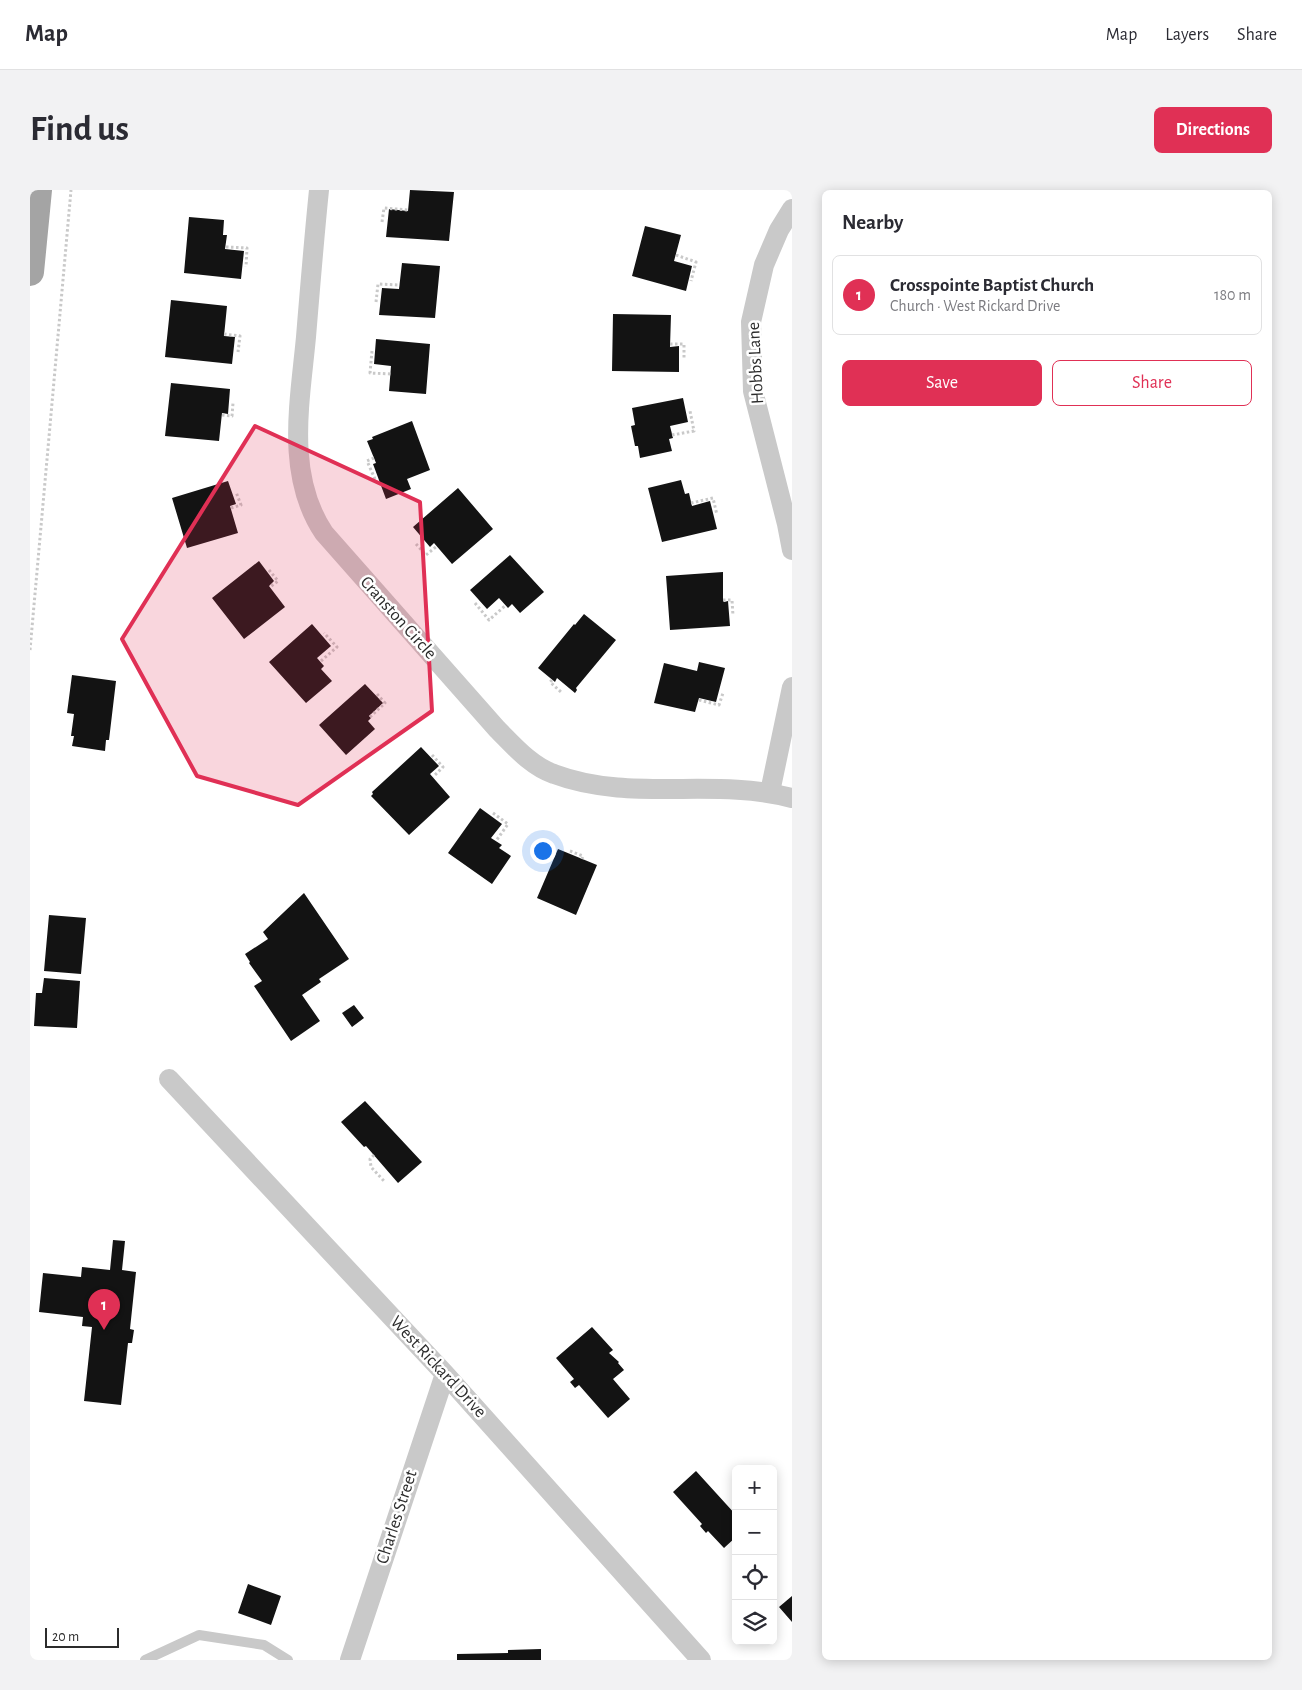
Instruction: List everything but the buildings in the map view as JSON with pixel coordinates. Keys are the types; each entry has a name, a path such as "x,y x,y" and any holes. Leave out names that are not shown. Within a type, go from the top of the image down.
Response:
{"main road":[{"path":"30,272 38,190"}],"street":[{"name":"Cranston Circle","path":"319,190 297,433 302,484 307,500 324,533 498,730 526,757 553,774 600,787 634,789 739,789 770,792 792,798"},
{"name":"Hobbs Lane","path":"792,209 764,264 750,322 753,391 792,550"},
{"path":"770,792 792,687"},
{"name":"West Rickard Drive","path":"169,1079 445,1374 701,1660"},
{"name":"Charles Street","path":"350,1660 445,1374"}],"lane":[{"path":"145,1660 199,1635 264,1645 288,1660"}],"path":[{"path":"30,650 71,190"},
{"path":"382,222 384,208 408,210"},
{"path":"226,247 247,248 246,267"},
{"path":"676,256 696,262 690,281"},
{"path":"376,302 378,284 400,286"},
{"path":"224,334 240,336 238,352"},
{"path":"670,344 684,344 684,359"},
{"path":"372,351 370,373 391,374"},
{"path":"222,415 232,416 233,403"},
{"path":"672,435 694,431 690,411"},
{"path":"374,458 367,461 375,479"},
{"path":"231,508 241,505 236,492"},
{"path":"692,503 713,498 717,515"},
{"path":"416,544 426,555 436,546"},
{"path":"269,570 278,581 270,587"},
{"path":"723,600 732,600 733,616"},
{"path":"475,603 489,620 506,605"},
{"path":"321,661 336,648 324,633"},
{"path":"552,680 550,682 561,692"},
{"path":"370,717 385,703 376,693"},
{"path":"698,700 719,705 723,693"},
{"path":"432,755 443,767 432,777"},
{"path":"493,813 508,824 496,841"},
{"path":"570,851 583,856 582,859"},
{"path":"374,1156 370,1159 371,1167 384,1181"}],"highlighted area":[{"path":"255,426 420,502 432,711 298,805 197,776 122,639"}],"place":[{"name":"Crosspointe Baptist Church","path":"104,1330"}]}
